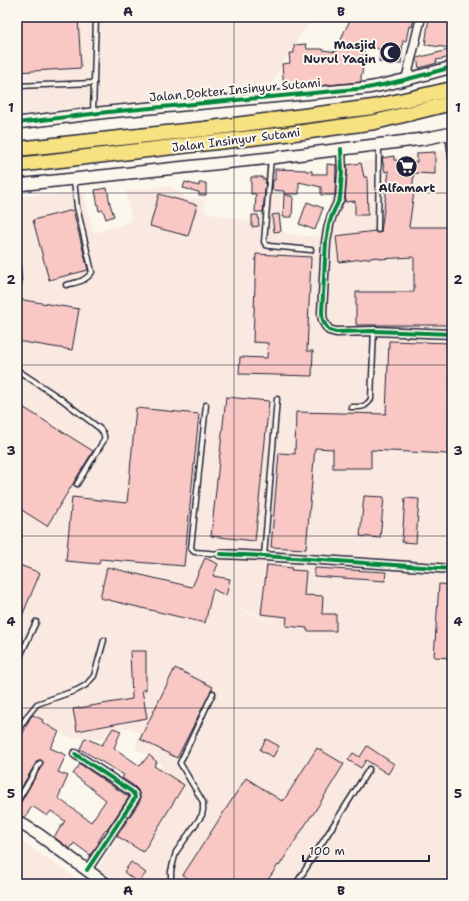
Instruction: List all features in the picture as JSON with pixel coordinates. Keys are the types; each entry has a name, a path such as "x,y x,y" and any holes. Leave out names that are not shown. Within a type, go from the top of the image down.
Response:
{"highway":[{"name":"Jalan Insinyur Sutami","path":"17,149 204,129 373,107 452,89"},
{"name":"Jalan Insinyur Sutami","path":"17,165 303,132 375,122 452,102"}],"street":[{"path":"406,80 421,17"},
{"name":"Jalan Dokter Insinyur Sutami","path":"17,124 94,113 383,86 452,68"},
{"path":"17,185 271,158 423,139 450,133"},
{"path":"341,149 342,172 340,198 332,214 326,242 322,320 329,330 336,332 374,331 452,334"},
{"path":"220,554 452,569"},
{"path":"76,754 131,792 134,796 87,870"},
{"path":"17,821 38,834 87,870 101,883"}],"lane":[{"path":"94,113 96,17"},
{"path":"17,86 94,83"},
{"path":"450,133 452,164"},
{"path":"378,230 379,144"},
{"path":"271,158 264,242 266,245 270,246 311,250"},
{"path":"66,285 84,280 88,278 92,272 77,207 74,179"},
{"path":"17,258 18,283"},
{"path":"352,407 367,405 371,399 374,331"},
{"path":"17,370 61,399 104,433 104,440 77,484"},
{"path":"264,556 277,399"},
{"path":"206,405 191,548 195,552 220,554"},
{"path":"17,663 36,622"},
{"path":"17,732 37,704 77,690 86,685 94,676 104,640"},
{"path":"171,884 176,852 202,815 203,810 203,802 180,763 214,693"},
{"path":"17,802 40,763"},
{"path":"296,884 369,769"}],"shaded area":[{"path":"17,17 314,17 294,45 271,84 17,115"},
{"path":"452,147 452,884 120,884 98,868 162,764 135,748 140,733 129,728 106,734 105,739 71,738 35,719 17,750 17,196 84,193 94,233 131,221 126,190 171,186 186,198 205,200 204,212 249,221 252,227 259,226 265,168 275,169 274,190 281,191 281,231 300,236 319,236 333,195 338,173 338,165 441,151","holes":["227,605 247,611 279,625"]},
{"path":"17,839 86,884 17,884"}],"building":[{"path":"17,17 78,17 81,68 17,72"},
{"path":"352,17 414,17 412,27 409,26 406,41 403,40 401,64 379,62 380,50 367,43 363,55 361,82 284,89 282,64 290,63 289,53 294,53 294,45 306,44 307,49 323,49 336,52"},
{"path":"429,17 452,17 452,48 425,45"},
{"path":"452,49 452,57 436,60 437,63 419,68 417,58"},
{"path":"435,152 435,174 414,173 412,192 414,192 409,227 452,227 452,325 356,325 356,292 414,292 414,257 379,259 378,257 339,262 336,236 375,231 378,233 381,232 389,171 385,172 382,158 394,156 394,160 417,162 417,153"},
{"path":"361,163 364,177 367,177 368,215 355,215 355,201 345,202 347,165"},
{"path":"327,164 336,165 335,195 321,195 321,187 299,182 299,194 284,194 284,191 272,190 273,180 275,180 275,169 306,170 312,171 312,174 327,174"},
{"path":"251,177 262,177 262,179 266,179 263,212 255,212 256,194 251,194"},
{"path":"185,182 199,186 199,183 206,183 206,195 199,195 199,192 183,188"},
{"path":"107,188 114,216 106,219 103,210 99,211 95,190"},
{"path":"159,194 197,205 188,236 150,226"},
{"path":"284,194 293,197 292,217 283,217"},
{"path":"307,202 323,208 315,230 299,224"},
{"path":"73,210 88,270 49,280 33,220"},
{"path":"279,214 281,231 274,232 272,215"},
{"path":"252,215 258,215 259,226 252,227"},
{"path":"256,254 311,257 307,351 313,351 312,376 239,374 240,357 267,358 268,343 253,342"},
{"path":"17,299 79,309 72,350 17,341"},
{"path":"389,341 451,343 448,454 371,450 371,468 333,468 333,449 315,448 306,549 271,547 279,453 295,454 296,412 386,414"},
{"path":"226,397 269,401 255,541 211,536"},
{"path":"21,406 93,451 47,526 17,507 17,412"},
{"path":"136,408 199,414 184,566 100,559 99,564 66,561 72,497 127,503"},
{"path":"364,496 384,497 380,538 360,536"},
{"path":"405,498 419,499 416,543 402,542"},
{"path":"205,558 218,564 213,576 230,579 226,596 213,589 205,623 100,598 107,567 192,587"},
{"path":"17,564 40,573 17,628"},
{"path":"267,565 292,568 291,570 306,571 304,595 323,596 322,614 336,614 336,631 307,631 307,628 286,626 287,617 261,614"},
{"path":"315,568 386,572 385,581 314,576"},
{"path":"439,584 452,585 452,658 434,657"},
{"path":"130,651 146,651 146,690 142,690 147,718 77,731 73,709 132,699"},
{"path":"175,668 213,687 177,758 140,739"},
{"path":"33,715 43,720 42,722 59,732 50,748 66,755 58,772 68,776 58,798 91,822 106,800 73,774 80,764 129,797 107,830 106,829 98,842 99,843 90,855 74,843 70,849 54,837 65,821 51,811 47,816 32,806 25,818 17,814 17,805 20,804 43,763 41,760 37,761 17,795 17,746 30,718"},
{"path":"113,728 121,731 114,748 140,766 149,755 157,762 154,766 184,785 143,852 117,836 140,801 138,790 122,778 124,775 80,749 85,738 102,745"},
{"path":"266,739 279,746 273,757 260,750"},
{"path":"367,746 394,764 388,774 366,760 361,768 348,760 353,753 360,757"},
{"path":"317,748 344,764 312,816 279,866 278,865 265,884 196,884 183,875 246,778 282,801"},
{"path":"131,862 146,873 138,883 124,872"}],"cycle path":[{"path":"17,123 108,112 367,88 452,67"},
{"path":"341,149 342,172 340,198 332,215 326,242 322,312 322,318 325,324 329,330 336,332 374,331 452,334"},
{"path":"220,554 452,569"},
{"path":"75,754 131,791 135,798 87,870"}],"place":[{"name":"Masjid Nurul Yaqin","path":"391,52"},
{"name":"Alfamart","path":"407,167"}]}
